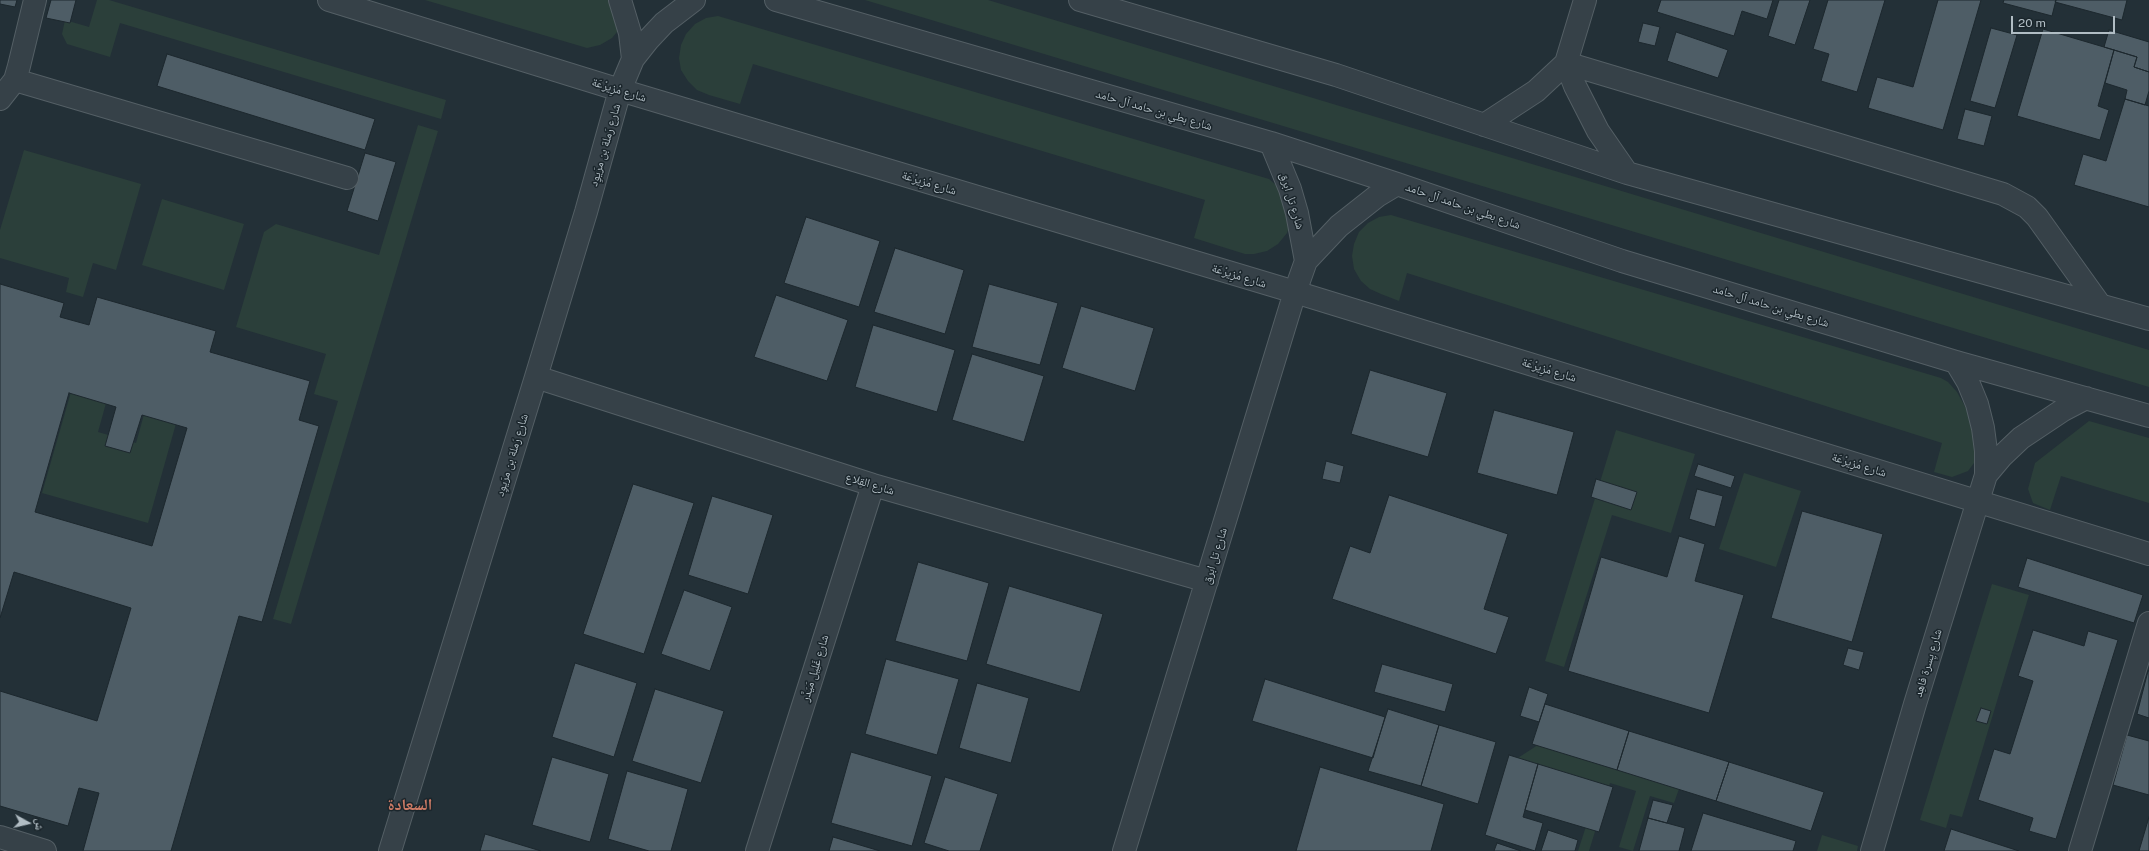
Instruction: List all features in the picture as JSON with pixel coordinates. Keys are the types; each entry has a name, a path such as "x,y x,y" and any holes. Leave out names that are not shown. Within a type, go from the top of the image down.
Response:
{"street":[{"path":"0,99 14,80 35,0"},
{"name":"شارع مْزِيرْعَة","path":"329,0 620,90 1294,292 2149,554"},
{"name":"شارع رَملة بن مرَيوِد","path":"620,0 630,33 633,59"},
{"name":"شارع رَملة بن مرَيوِد","path":"390,851 586,212 620,90 633,59 664,23 694,0"},
{"name":"شارع بطي بن حامد آل حامد","path":"776,0 1271,144 1397,184 1622,261 1956,362 2149,416"},
{"path":"1080,0 1336,75 1627,173 2149,320"},
{"path":"1484,125 1536,91 1566,63 1585,0"},
{"path":"1566,63 1598,131 1627,173"},
{"path":"1566,63 2003,194 2027,207 2037,216 2100,305"},
{"path":"14,80 347,178"},
{"name":"شارع تل ابرق","path":"1271,144 1290,189 1297,213 1306,261"},
{"name":"شارع تل ابرق","path":"1124,851 1294,292 1306,261 1327,237 1352,214 1397,184"},
{"name":"شارع يِسرة فاهِد","path":"1872,851 1986,475 1986,452 1983,428 1977,404 1968,382 1956,362"},
{"name":"شارع القِلاع","path":"536,377 873,485 1207,581"},
{"name":"شارع يِسرة فاهِد","path":"1986,475 2002,456 2021,438 2062,410 2086,398"},
{"name":"شارع غَلِيل مَيَدَّر","path":"758,851 873,485"},
{"path":"2080,851 2149,623"},
{"path":"0,836 46,851"}],"green space":[{"path":"97,0 109,0 446,100 441,119 120,23 110,57 67,44 62,34 65,20 89,27"},
{"path":"425,0 624,0 621,27 612,38 600,45 587,48"},
{"path":"865,0 988,0 2149,350 2149,387"},
{"path":"718,16 1269,179 1285,193 1291,220 1287,233 1278,244 1267,251 1254,254 1245,254 1194,238 1205,200 753,64 740,104 709,95 697,90 688,81 681,70 679,58 681,45 686,34 695,24 706,18"},
{"path":"418,125 438,131 291,624 273,619 338,401 314,394 326,354 236,327 264,232 276,224 379,255"},
{"path":"24,150 141,184 116,270 93,263 83,297 66,292 69,278 0,258 0,230"},
{"path":"162,199 244,224 224,290 142,265"},
{"path":"1391,215 1941,378 1948,382 1957,392 1973,421 1977,459 1968,471 1952,477 1934,472 1942,443 1407,273 1399,301 1381,294 1370,289 1361,281 1354,269 1352,256 1354,244 1359,232 1368,223 1379,217"},
{"path":"73,385 108,396 98,432 136,443 145,411 177,420 148,523 42,493"},
{"path":"2089,421 2149,438 2149,503 2061,476 2050,510 2033,503 2028,489 2035,463"},
{"path":"1616,430 1695,454 1671,533 1612,515 1564,667 1545,661"},
{"path":"1744,473 1801,491 1776,567 1719,549"},
{"path":"1992,584 2029,595 1962,817 1950,814 1946,828 1920,820"},
{"path":"1541,743 1680,786 1674,803 1650,796 1633,851 1619,847 1636,791 1610,783 1589,851 1578,851 1589,817 1543,803 1497,810 1510,763"},
{"path":"1822,835 1858,846 1857,851 1817,851"}],"building":[{"path":"0,0 17,0 15,7 0,4"},
{"path":"51,0 76,0 70,23 46,18"},
{"path":"1661,0 1773,0 1767,19 1742,11 1734,36 1657,12"},
{"path":"1779,0 1810,0 1795,45 1768,36"},
{"path":"1828,0 1885,0 1857,92 1821,81 1829,54 1813,49"},
{"path":"1938,0 1981,0 1943,130 1868,108 1877,77 1913,87"},
{"path":"2004,0 2056,0 2052,16 2003,3"},
{"path":"2056,0 2127,0 2122,20 2055,2"},
{"path":"1643,23 1660,27 1655,46 1638,42"},
{"path":"1991,28 2017,35 1995,108 1970,101"},
{"path":"2043,29 2114,50 2098,106 2109,110 2100,140 2017,116"},
{"path":"2109,30 2149,42 2149,72 2134,67 2137,57 2104,47"},
{"path":"1676,32 1728,50 1718,78 1667,61"},
{"path":"2114,50 2137,57 2134,67 2149,72 2149,91 2145,105 2125,99 2127,90 2105,83"},
{"path":"167,54 375,119 365,150 157,86"},
{"path":"2125,99 2149,106 2149,207 2074,185 2083,154 2106,161"},
{"path":"1965,109 1992,116 1984,146 1957,139"},
{"path":"365,153 396,162 378,221 347,211"},
{"path":"806,217 880,241 859,307 784,283"},
{"path":"895,248 964,270 945,334 874,312"},
{"path":"0,284 64,303 60,317 89,325 97,297 216,331 210,352 310,381 299,420 319,426 262,622 239,616 171,851 83,851 99,793 79,788 68,826 0,806 0,691 97,721 131,608 14,572 0,618","holes":["69,393 116,407 105,446 130,453 142,415 187,428 152,546 35,512"]},
{"path":"989,284 1058,303 1040,365 972,347"},
{"path":"776,295 848,320 827,381 754,357"},
{"path":"1081,306 1154,328 1135,391 1062,368"},
{"path":"873,325 955,350 937,412 855,387"},
{"path":"972,354 1044,376 1024,442 952,420"},
{"path":"1370,370 1447,393 1428,457 1351,434"},
{"path":"1494,410 1574,432 1557,495 1477,473"},
{"path":"1326,461 1344,466 1340,483 1322,479"},
{"path":"1698,464 1735,476 1731,488 1694,476"},
{"path":"1596,479 1637,492 1631,510 1591,497"},
{"path":"633,484 694,503 644,654 583,634"},
{"path":"1697,489 1723,496 1715,527 1689,519"},
{"path":"1389,495 1508,534 1484,609 1509,617 1496,654 1332,599 1350,546 1370,553"},
{"path":"712,496 773,515 748,594 688,575"},
{"path":"1802,511 1883,534 1852,642 1771,618"},
{"path":"1679,536 1705,544 1695,581 1744,595 1709,713 1568,671 1601,557 1667,577"},
{"path":"2027,558 2143,595 2134,623 2018,587"},
{"path":"918,562 989,583 967,661 895,641"},
{"path":"1009,586 1103,614 1080,692 986,664"},
{"path":"684,590 732,607 710,671 661,654"},
{"path":"2033,630 2084,646 2088,631 2118,640 2056,839 2029,831 2033,818 1978,800 1994,749 2010,754 2033,681 2018,676"},
{"path":"1848,648 1864,652 1859,670 1843,665"},
{"path":"886,659 959,679 937,755 865,734"},
{"path":"575,663 637,683 614,757 552,737"},
{"path":"1382,664 1453,684 1445,712 1374,692"},
{"path":"2149,671 2149,718 2137,714"},
{"path":"1265,679 1385,717 1373,758 1252,721"},
{"path":"977,683 1029,698 1011,763 959,748"},
{"path":"1529,687 1548,694 1539,722 1520,716"},
{"path":"655,689 724,711 701,783 632,761"},
{"path":"1545,704 1629,731 1617,770 1532,744"},
{"path":"1981,708 1991,711 1987,724 1976,721"},
{"path":"1388,709 1439,725 1421,786 1368,771"},
{"path":"1439,725 1496,742 1478,804 1421,786"},
{"path":"1629,731 1729,762 1716,801 1617,770"},
{"path":"2127,735 2149,741 2149,795 2113,785"},
{"path":"851,752 932,776 912,846 831,823"},
{"path":"1509,755 1538,764 1523,817 1543,823 1535,851 1485,835"},
{"path":"552,757 609,774 590,842 532,825"},
{"path":"1729,762 1824,792 1811,831 1716,801"},
{"path":"1538,764 1613,787 1599,832 1525,810"},
{"path":"1320,767 1444,804 1431,851 1296,851"},
{"path":"627,771 688,789 671,851 649,851 608,839"},
{"path":"945,777 998,794 980,851 949,851 924,843"},
{"path":"1653,800 1673,805 1667,823 1648,818"},
{"path":"1703,813 1796,841 1793,851 1691,851"},
{"path":"2149,817 2149,851 2139,851"},
{"path":"1648,818 1685,828 1679,851 1639,851"},
{"path":"1951,829 2019,851 1944,851"},
{"path":"1548,830 1578,840 1575,851 1541,851"},
{"path":"485,834 541,851 480,851"},
{"path":"833,837 880,851 829,851"},
{"path":"1497,843 1521,851 1494,851"}],"district":[{"name":"السعادة","path":"410,805"}]}
